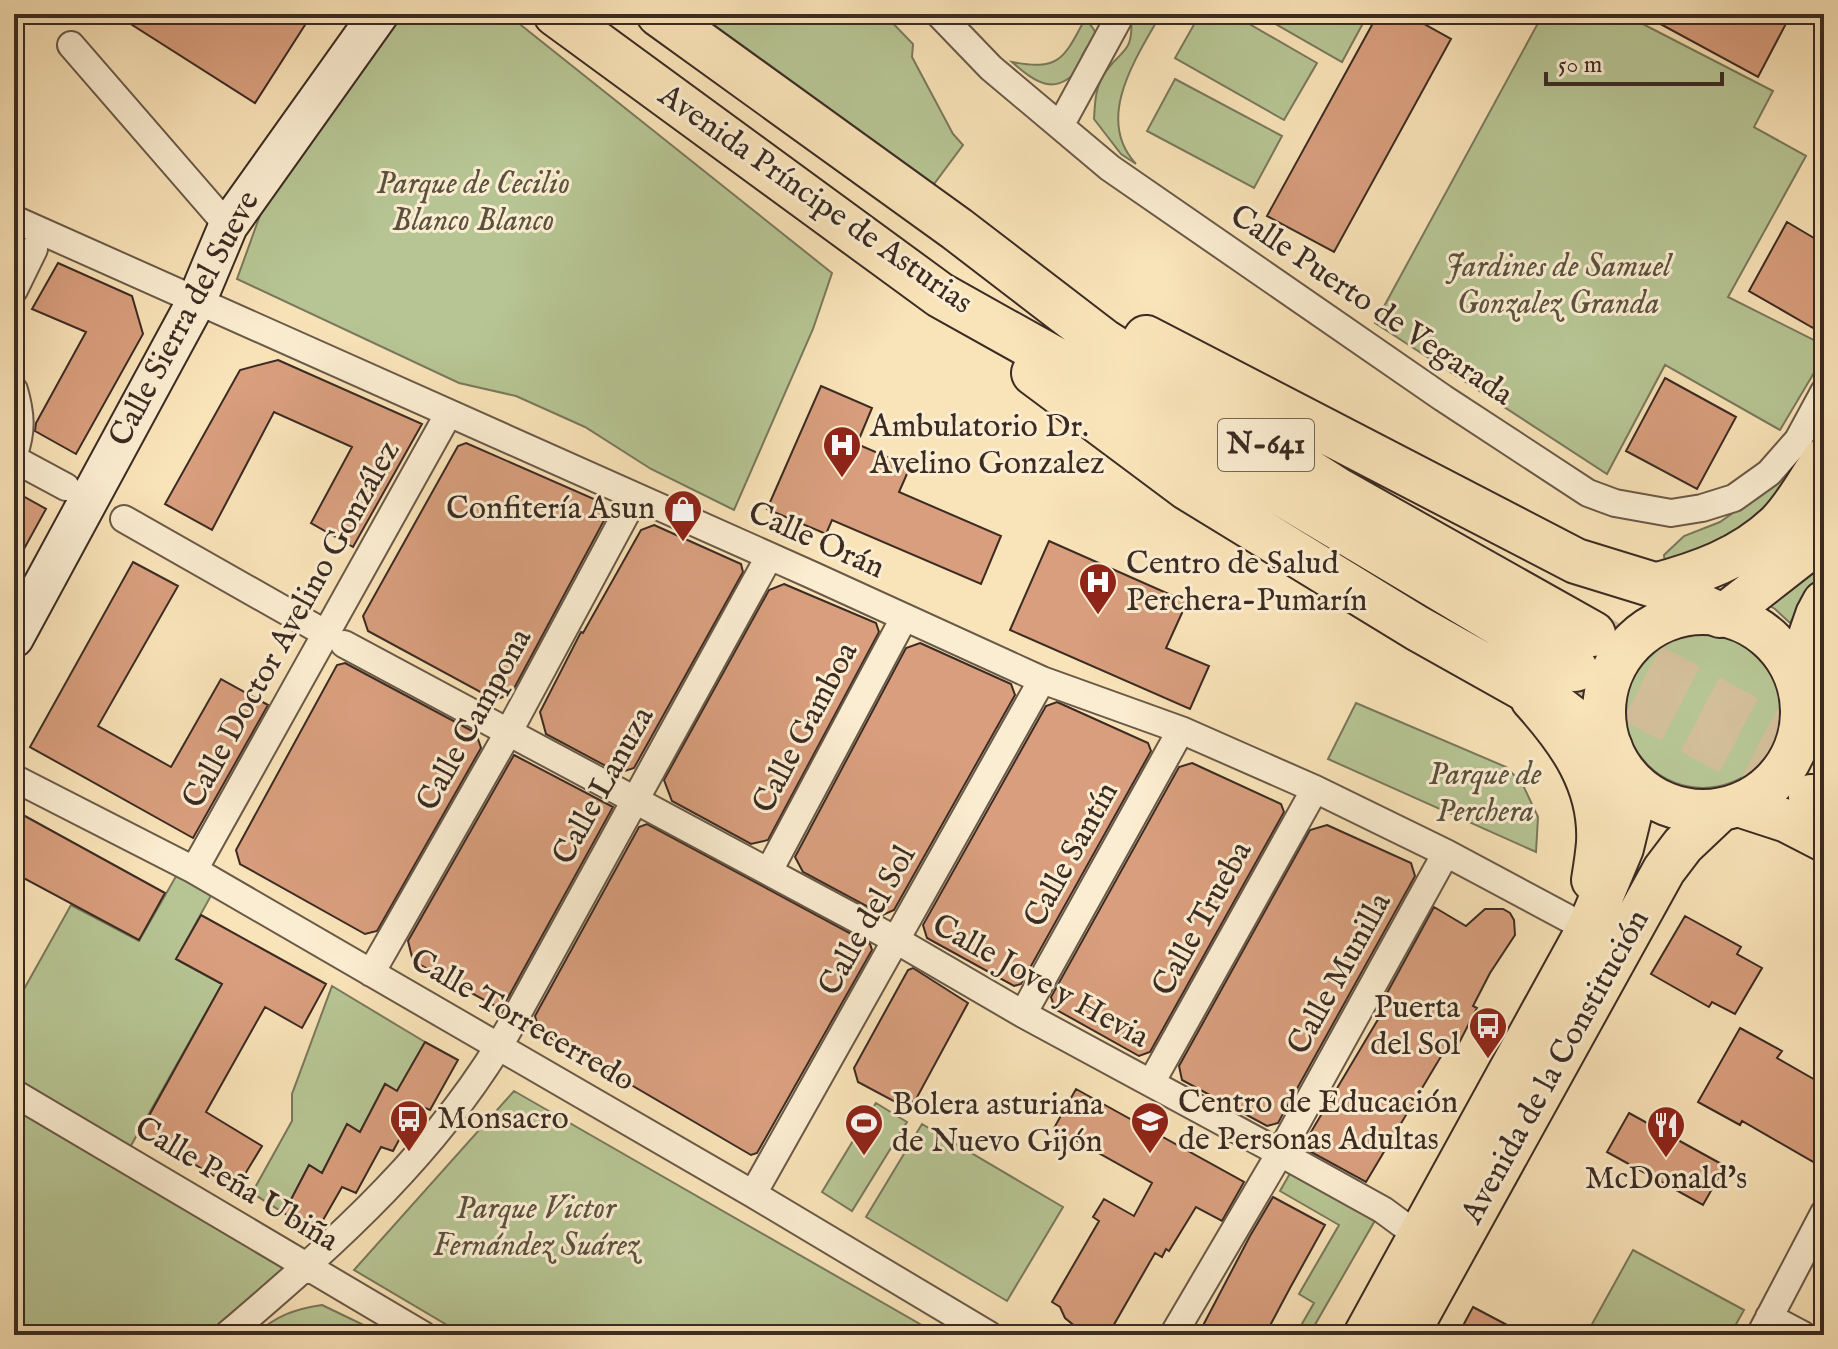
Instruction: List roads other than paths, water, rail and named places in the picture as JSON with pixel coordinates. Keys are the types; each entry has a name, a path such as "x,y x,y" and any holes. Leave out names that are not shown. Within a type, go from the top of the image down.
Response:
{"highway":[{"name":"Avenida Príncipe de Asturias","path":"556,14 940,295 1083,375 1247,473 1584,652 1103,341 957,229 659,14"},
{"path":"957,229 1116,322 1576,561 1654,585 1722,615"},
{"path":"940,295 1066,399 1188,488 1417,628 1554,705 1618,762"}],"main road":[{"path":"1654,585 1691,576 1740,554 1779,524 1811,449"},
{"path":"1722,615 1806,551 1824,520"},
{"path":"1729,808 1763,791 1787,766 1796,747 1807,694 1817,615 1824,602"},
{"path":"1807,694 1784,655 1769,638 1745,622 1722,615 1670,619 1647,630 1621,656 1606,687 1604,722 1618,762 1661,803 1691,811 1729,808 1787,821 1824,840"},
{"path":"1518,685 1556,725 1589,778 1596,808 1598,842 1588,929"},
{"name":"Avenida de la Constitución","path":"1365,1335 1588,929 1622,848 1630,815 1618,762"},
{"name":"Avenida de la Constitución","path":"1407,1335 1664,870 1683,845 1729,808"}],"street":[{"name":"Calle Sierra del Sueve","path":"14,638 197,300 228,226 379,14"},
{"name":"Calle Puerto de Vegarada","path":"939,14 991,68 1110,168 1443,398 1588,493 1615,503 1671,513 1702,508 1734,498 1811,449"},
{"path":"1066,115 1121,14"},
{"path":"71,45 228,226"},
{"name":"Calle Orán","path":"14,219 1042,680 1181,730 1315,789 1446,853 1588,929"},
{"path":"14,290 34,249"},
{"path":"14,390 21,412 20,436 14,457 66,487"},
{"path":"1811,449 1824,392"},
{"name":"Calle Doctor Avelino González","path":"194,870 449,413"},
{"name":"Calle Campona","path":"371,973 508,733 635,497"},
{"path":"124,519 316,628"},
{"name":"Calle Lanuza","path":"227,1335 307,1266 397,1181 471,1089 499,1047 769,557"},
{"name":"Calle Gamboa","path":"769,871 904,618"},
{"name":"Calle Jove y Hevia","path":"344,644 896,940 1023,1014 1383,1210 1402,1224"},
{"name":"Calle del Sol","path":"753,1194 1042,680"},
{"name":"Calle Santín","path":"1023,1014 1181,730"},
{"name":"Calle Torrecerredo","path":"14,778 194,870 753,1194 989,1335"},
{"name":"Calle Trueba","path":"1151,1083 1315,789"},
{"name":"Calle Munilla","path":"1173,1335 1286,1156 1446,853"},
{"name":"Calle Peña Ubiña","path":"14,1093 423,1335"},
{"path":"1803,1335 1765,1326 1824,1213"}],"tunnel":[{"path":"1593,634 1824,759"},
{"path":"1575,669 1811,797"}],"place":[{"name":"Ambulatorio Dr. Avelino Gonzalez","path":"842,479"},
{"name":"Confitería Asun","path":"683,543"},
{"name":"Centro de Salud Perchera-Pumarín","path":"1098,616"},
{"name":"Puerta del Sol","path":"1488,1060"},
{"name":"Monsacro","path":"409,1153"},
{"name":"Centro de Educación de Personas Adultas","path":"1150,1155"},
{"name":"Bolera asturiana de Nuevo Gijón","path":"864,1157"},
{"name":"McDonald's","path":"1666,1159"}],"park label":[{"name":"Parque de Cecilio Blanco Blanco","path":"473,202"},
{"name":"Jardines de Samuel Gonzalez Granda","path":"1558,286"},
{"name":"Parque de Perchera","path":"1485,794"},
{"name":"Parque Victor Fernández Suárez","path":"536,1228"}]}
